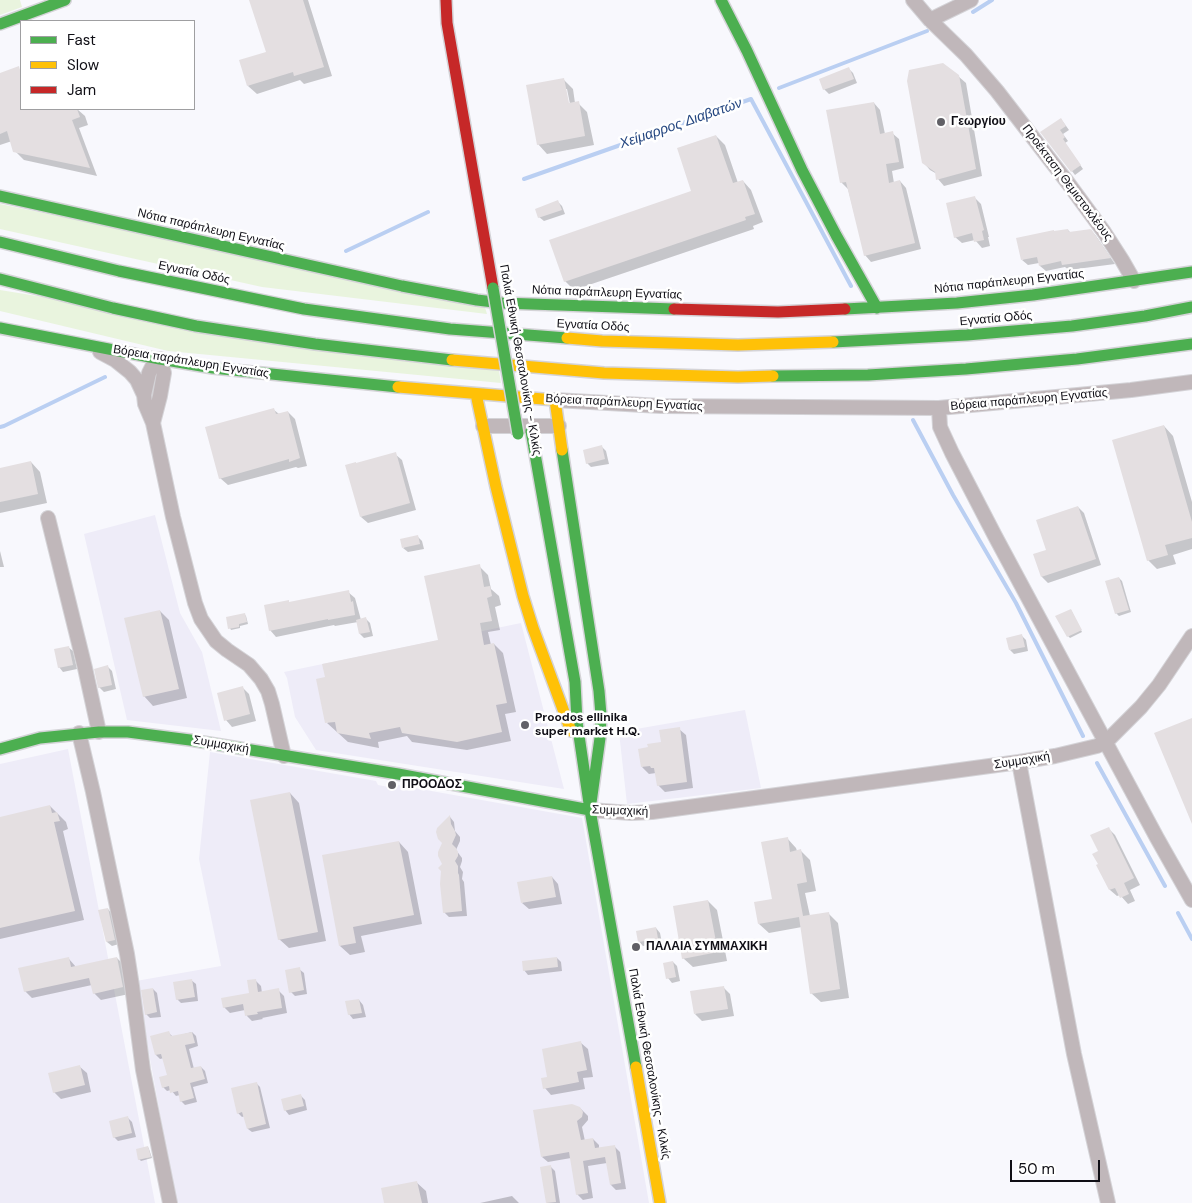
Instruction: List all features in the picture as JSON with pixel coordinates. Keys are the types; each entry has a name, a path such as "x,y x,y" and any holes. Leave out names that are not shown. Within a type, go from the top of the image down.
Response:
{"main road":[{"path":"0,24 65,0"},
{"name":"Παλιά Εθνική Θεσσαλονίκης - Κιλκίς","path":"446,0 447,23 519,438"},
{"path":"455,0 458,14"},
{"path":"721,0 802,170 877,308"},
{"name":"Νότια παράπλευρη Εγνατίας","path":"0,196 402,286 502,303 661,310 768,312 877,308 957,303 1024,296 1192,272"},
{"name":"Εγνατία Οδός","path":"0,242 119,271 304,309 450,329 602,341 738,345 967,335 1072,326 1145,316 1192,307"},
{"path":"0,280 196,326 305,343 452,360 604,373 738,377 868,375 966,370 1077,359 1192,344"},
{"name":"Παλιά Εθνική Θεσσαλονίκης - Κιλκίς","path":"507,296 575,682 577,722 590,810 660,1203"},
{"name":"Βόρεια παράπλευρη Εγνατίας","path":"0,328 213,368 554,400"},
{"path":"476,394 523,596 583,764"},
{"path":"554,400 602,716 590,810"},
{"name":"Παλιά Εθνική Θεσσαλονίκης - Κιλκίς","path":"562,674 577,722"},
{"name":"Συμμαχική","path":"0,749 40,738 79,733 128,732 190,740 398,774 590,810"}],"street":[{"name":"Προέκταση Θεμιστοκλέους","path":"913,0 930,20 966,54 1011,110 1104,232 1134,281"},
{"path":"930,20 971,0"},
{"path":"86,345 115,360 137,380 154,423 173,517 195,603 201,619 216,641 249,665 261,679 268,691 284,756"},
{"path":"144,395 149,373 160,359 164,373 154,423"},
{"name":"Βόρεια παράπλευρη Εγνατίας","path":"554,400 661,406 939,408 1131,390 1192,382"},
{"path":"939,408 940,427 952,453 1157,838 1192,900"},
{"path":"483,426 559,426"},
{"path":"48,518 99,732"},
{"name":"Συμμαχική","path":"590,810 631,813 652,812 1018,762 1097,746 1106,742 1141,708 1192,636"},
{"path":"79,733 127,954 143,1070 170,1203"},
{"path":"1018,762 1074,1054 1108,1203"}],"shaded area":[{"path":"155,515 180,613 202,652 221,731 127,720 84,534"},
{"path":"521,623 564,789 316,750 295,717 284,672"},
{"path":"745,710 761,788 627,804 619,732"},
{"path":"68,749 155,1203 0,1203 0,764"},
{"path":"210,752 376,781 378,785 394,788 398,785 582,818 649,1203 176,1203 136,981 221,966 199,859"}],"green space":[{"path":"0,0 20,0 22,7 0,15"},
{"path":"0,204 484,304 487,314 262,287 0,229"},
{"path":"0,290 499,371 501,383 168,351 0,311"}],"building":[{"path":"249,0 303,0 324,67 294,76 293,72 247,86 239,60 266,52"},
{"name":"Γεωργίου","path":"943,63 959,75 976,169 936,180 935,172 922,163 907,81 909,70"},
{"path":"19,66 20,110 77,110 80,117 72,120 90,168 13,152 7,131 0,134 0,73"},
{"path":"849,67 854,79 823,90 819,79"},
{"path":"564,78 569,103 579,101 585,136 537,145 526,85"},
{"path":"874,102 880,134 893,131 899,162 886,164 889,183 900,180 915,243 864,256 846,182 840,183 826,110"},
{"path":"1061,118 1066,126 1060,130 1065,137 1063,139 1081,165 1071,172 1040,132"},
{"path":"716,135 733,183 743,180 755,214 745,217 746,220 564,282 549,240 691,191 677,148"},
{"path":"975,196 984,230 982,231 984,240 974,242 972,233 954,238 946,203"},
{"path":"558,200 562,210 538,218 535,209"},
{"path":"1068,229 1069,232 1091,229 1111,258 1062,265 1061,261 1039,266 1037,257 1021,260 1016,238"},
{"path":"274,408 276,414 288,411 300,458 289,462 289,459 219,479 205,427"},
{"path":"1164,425 1192,522 1192,538 1165,545 1168,555 1147,561 1112,440"},
{"path":"602,445 605,459 586,464 583,450"},
{"path":"396,452 410,503 360,517 345,465"},
{"path":"31,461 38,494 0,502 0,468"},
{"path":"1078,506 1096,559 1041,577 1033,554 1046,550 1036,520"},
{"path":"418,535 420,544 402,548 400,539"},
{"path":"480,564 484,587 490,586 492,596 487,598 492,621 480,623 484,645 494,643 507,703 496,705 502,732 457,742 402,733 400,727 369,733 371,739 337,733 335,722 325,723 316,679 325,677 322,664 438,640 424,576"},
{"path":"1119,577 1129,610 1115,614 1105,581"},
{"path":"349,590 355,615 269,631 264,605"},
{"path":"1071,609 1082,630 1067,637 1055,616"},
{"path":"160,610 179,689 143,697 124,618"},
{"path":"245,613 247,622 239,624 239,627 228,629 226,617"},
{"path":"366,617 370,632 359,634 356,620"},
{"path":"1022,634 1025,647 1009,650 1006,638"},
{"path":"69,646 73,665 58,668 54,649"},
{"path":"108,665 112,685 98,688 94,669"},
{"path":"243,686 250,714 224,721 217,693"},
{"path":"1192,718 1192,824 1154,733"},
{"path":"680,727 687,782 657,786 654,768 650,766 641,767 638,749 648,747 647,744 661,742 659,730"},
{"path":"290,792 318,932 278,940 250,800"},
{"path":"50,805 52,813 57,812 60,821 54,822 75,911 0,928 0,817"},
{"path":"450,815 451,824 456,835 452,844 458,852 455,861 458,866 462,911 443,913 440,884 441,871 438,868 442,864 438,852 442,843 438,839 436,832 437,828"},
{"path":"1109,827 1134,878 1124,883 1129,894 1120,898 1115,888 1109,890 1092,854 1098,851 1090,835"},
{"path":"788,837 790,852 801,849 807,882 797,884 803,916 829,912 840,989 810,994 799,917 758,924 754,902 772,899 761,842"},
{"path":"399,841 414,915 353,927 356,943 339,946 322,855"},
{"path":"552,876 556,897 521,903 517,882"},
{"path":"708,900 718,952 682,959 673,906"},
{"path":"108,908 115,940 106,942 98,910"},
{"path":"656,927 658,939 638,942 636,931"},
{"path":"69,957 71,967 117,957 123,987 93,994 89,978 24,992 18,968"},
{"path":"557,957 558,967 523,971 522,961"},
{"path":"673,961 676,977 666,979 663,963"},
{"path":"300,967 304,990 289,993 285,970"},
{"path":"192,979 195,997 176,1000 173,982"},
{"path":"256,979 258,992 279,988 282,1008 245,1016 243,1004 223,1008 221,998 249,993 247,980"},
{"path":"724,986 728,1009 694,1014 690,991"},
{"path":"153,988 157,1012 145,1015 141,990"},
{"path":"359,999 362,1013 348,1015 345,1001"},
{"path":"169,1031 171,1036 192,1032 195,1043 185,1045 191,1068 201,1066 205,1079 190,1083 194,1098 180,1102 178,1091 170,1093 169,1086 162,1088 159,1077 167,1075 161,1054 155,1055 150,1036"},
{"path":"581,1041 587,1070 577,1072 579,1082 543,1089 541,1078 547,1077 542,1049"},
{"path":"80,1065 85,1085 53,1093 48,1073"},
{"path":"257,1082 266,1124 247,1129 242,1112 237,1114 231,1088"},
{"path":"301,1094 304,1106 284,1111 281,1099"},
{"path":"572,1104 580,1107 583,1112 582,1117 577,1121 581,1140 593,1138 595,1148 615,1145 621,1183 610,1185 605,1157 583,1161 588,1193 576,1195 569,1152 541,1157 533,1110"},
{"path":"128,1116 132,1133 113,1138 109,1121"},
{"path":"148,1146 151,1157 138,1160 136,1149"},
{"path":"551,1165 556,1202 546,1203 540,1167"},
{"path":"417,1181 422,1203 384,1203 381,1188"}],"waterway":[{"name":"Χείμαρρος Διαβατών","path":"973,12 992,0"},
{"name":"Χείμαρρος Διαβατών","path":"779,88 927,31"},
{"name":"Χείμαρρος Διαβατών","path":"524,179 751,99 851,286"},
{"path":"346,251 428,212"},
{"path":"0,427 105,377"},
{"path":"913,420 953,495 1016,603 1083,736"},
{"path":"1097,763 1165,886"},
{"path":"1178,913 1192,939"}],"traffic: fast":[{"path":"0,24 65,0"},
{"path":"721,0 747,51 802,170 877,308"},
{"path":"0,196 402,286 477,300 502,303 674,309"},
{"path":"0,242 119,271 304,309 450,329 567,338"},
{"path":"845,309 957,303 1033,295 1192,272"},
{"path":"0,279 113,308 196,326 315,344 452,360"},
{"path":"493,288 518,434"},
{"path":"833,342 967,335 1072,326 1145,316 1192,307"},
{"path":"0,328 213,368 398,387"},
{"path":"773,376 868,375 966,369 1077,359 1192,344"},
{"path":"531,431 575,682 577,722 590,810 636,1067"},
{"path":"562,450 599,691 601,715 600,738 590,810"},
{"path":"0,749 40,738 99,732 128,732 190,740 398,774 590,810"}],"traffic: slow":[{"path":"567,338 602,341 738,345 833,342"},
{"path":"452,360 604,373 738,377 773,376"},
{"path":"398,387 555,400 562,450"},
{"path":"476,394 496,487 523,596 571,731"},
{"path":"636,1067 660,1203"}],"traffic: jam":[{"path":"446,0 447,23 493,288"},
{"path":"674,309 778,312 845,309"}],"place":[{"name":"Γεωργίου","path":"941,122"},
{"name":"Proodos ellinika super market H.Q.","path":"525,725"},
{"name":"ΠΡΟΟΔΟΣ","path":"392,785"},
{"name":"ΠΑΛΑΙΑ ΣΥΜΜΑΧΙΚΗ","path":"636,947"}]}
